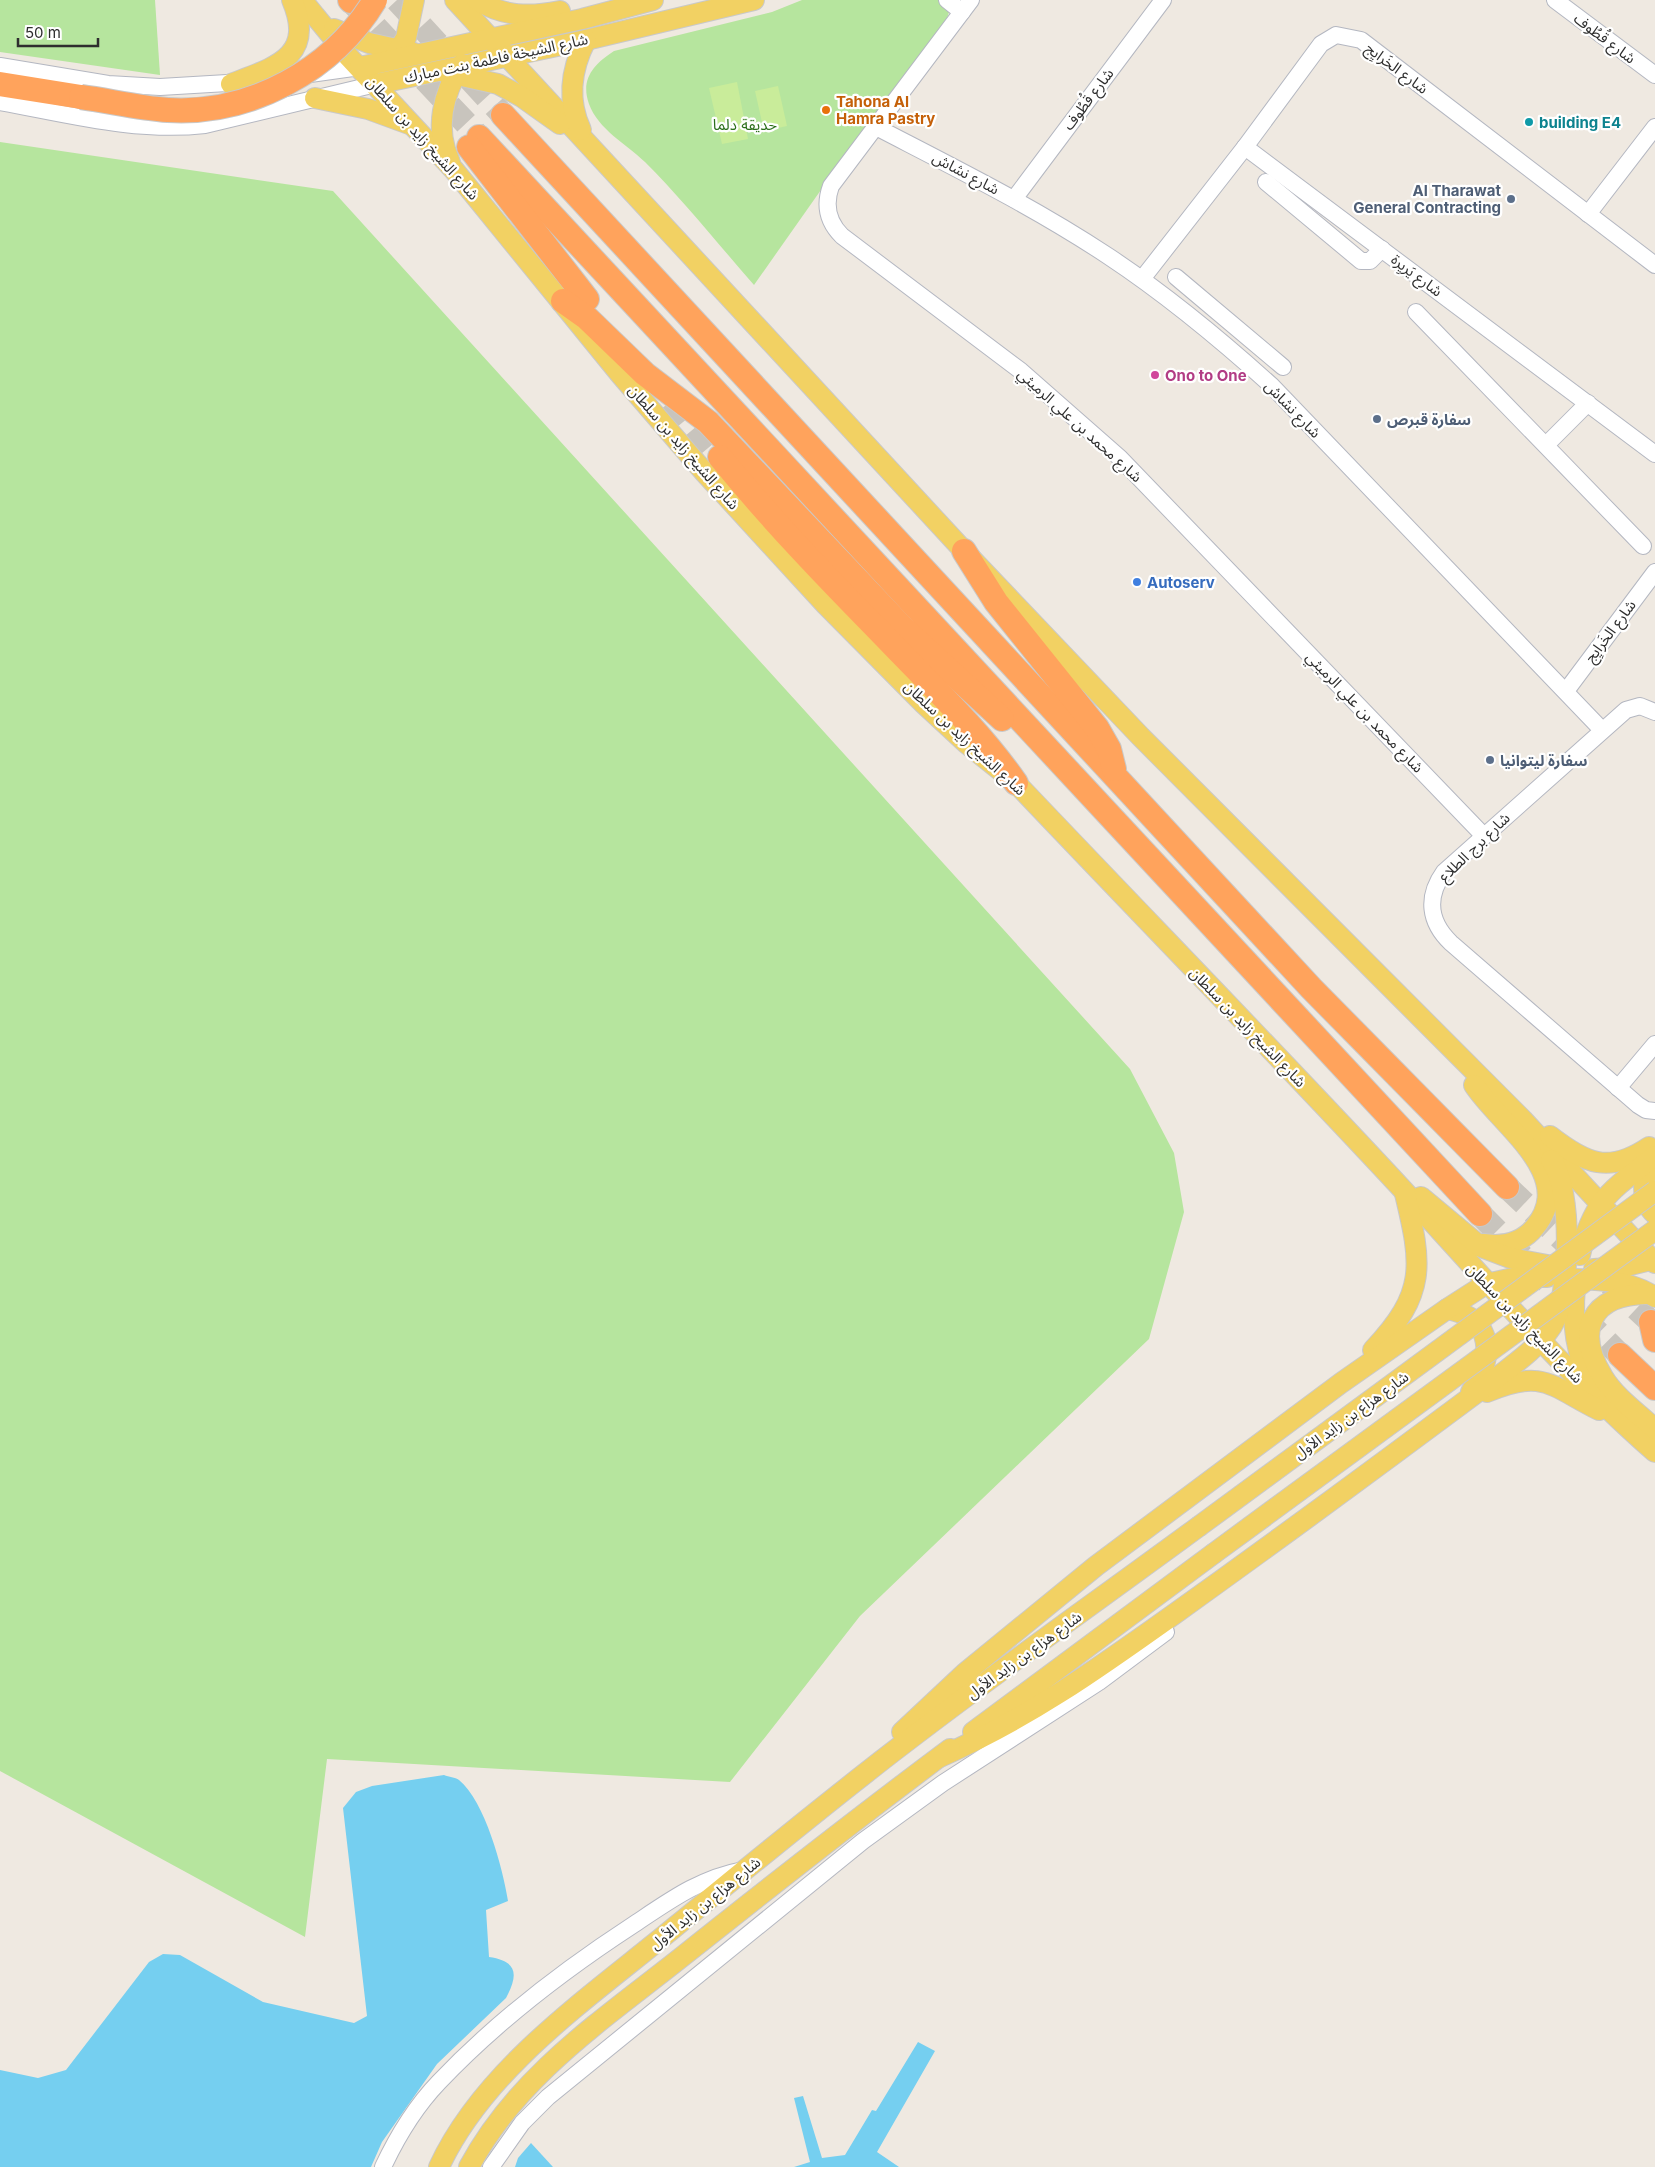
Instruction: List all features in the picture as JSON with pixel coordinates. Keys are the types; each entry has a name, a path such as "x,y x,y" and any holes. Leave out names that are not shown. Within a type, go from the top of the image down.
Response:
{"highway":[{"path":"0,84 176,110 219,106 253,98 302,75 331,54 355,29 375,0"},
{"path":"503,115 1311,988 1507,1187"},
{"path":"587,299 474,142 1037,738 1480,1214"},
{"path":"563,302 587,318 645,374 708,422 863,587 981,702 1007,723 1037,738"},
{"path":"720,458 761,507 972,727 1016,784"},
{"path":"964,551 996,602 1097,728 1109,749 1115,776"},
{"path":"1655,1370 1642,1360 1620,1355 1655,1388"}],"main road":[{"path":"231,84 275,66 288,58 295,50 300,30 300,21 292,0"},
{"name":"شارع الشيخ زايد بن سلطان","path":"302,0 354,68 376,84 454,170 662,424 787,564 944,724 1016,784 1404,1192 1540,1341 1618,1419 1655,1452"},
{"path":"376,84 396,55 410,26 414,0"},
{"path":"455,0 509,56 964,551 1147,744 1523,1120 1654,1261"},
{"path":"477,0 505,13 526,16 626,0"},
{"path":"647,0 652,0"},
{"name":"شارع الشيخة فاطمة بنت مبارك","path":"354,68 396,55 422,54 652,0"},
{"name":"شارع الشيخة فاطمة بنت مبارك","path":"376,84 451,70 586,40 754,0"},
{"path":"322,24 396,55 490,81 511,90 550,118 583,137"},
{"path":"454,170 444,146 441,121 451,70 480,44 491,39"},
{"path":"583,137 573,108 572,92 576,64 586,40"},
{"path":"422,54 451,70"},
{"path":"315,98 368,110 414,127"},
{"path":"1461,1058 1480,1094 1540,1164 1548,1188 1547,1202 1541,1219 1521,1239 1495,1246 1472,1241"},
{"path":"1523,1120 1574,1154 1596,1162 1613,1163 1654,1152"},
{"path":"1523,1120 1534,1140 1554,1164 1561,1180 1565,1198 1574,1339 1579,1356 1595,1389 1618,1419"},
{"path":"940,1757 994,1732 1046,1703 1261,1552 1465,1402 1540,1341 1559,1312 1587,1228 1599,1202 1654,1152"},
{"path":"1654,1152 1645,1171 1643,1185 1645,1199 1655,1214"},
{"name":"شارع هزاع بن زايد الأول","path":"439,2167 464,2123 505,2070 569,2014 868,1771 1655,1191"},
{"path":"1404,1192 1430,1203 1472,1241 1510,1258 1571,1274 1638,1287 1653,1295"},
{"path":"1341,1383 1396,1325 1412,1296 1418,1266 1418,1251 1404,1192"},
{"name":"شارع هزاع بن زايد الأول","path":"469,2167 489,2133 516,2097 548,2064 848,1825 1212,1554 1655,1230"},
{"path":"868,1771 898,1736 930,1705 1096,1566 1341,1383 1446,1309 1486,1284 1533,1276 1571,1274 1654,1261"},
{"path":"1653,1295 1622,1296 1608,1300 1599,1307 1594,1316 1590,1332 1592,1349 1603,1377 1655,1429"},
{"path":"1446,1309 1470,1318 1481,1331 1487,1347 1483,1372 1465,1402"},
{"path":"1465,1402 1505,1384 1538,1380 1566,1391 1618,1419"}],"street":[{"name":"شارع محمد بن علي الرميثي","path":"947,0 966,6 831,186 828,193 827,209 836,230 1021,371 1120,458 1484,836"},
{"name":"شارع قُطُوف","path":"1014,199 1162,0"},
{"name":"شارع قُطُوف","path":"1555,0 1655,75"},
{"name":"شارع الخَرايِج","path":"1142,279 1245,147 1321,44 1336,35 1361,40 1655,264"},
{"name":"شارع الشيخة فاطمة بنت مبارك","path":"0,66 108,84 160,86 231,84 354,68"},
{"name":"شارع الشيخة فاطمة بنت مبارك","path":"0,102 136,125 171,128 205,125 376,84"},
{"name":"شارع نشاش","path":"876,127 1014,199 1142,279 1215,335 1272,386 1602,730"},
{"path":"1588,214 1655,127"},
{"name":"شارع يَريِرة","path":"1245,147 1655,454"},
{"path":"1266,182 1361,261 1370,262 1382,249"},
{"path":"1298,208 1312,197"},
{"path":"1176,277 1283,367"},
{"name":"شارع يَريِرة","path":"1416,312 1643,546"},
{"path":"1215,335 1228,320"},
{"path":"1546,445 1588,403"},
{"name":"شارع الخَرايِج","path":"1566,691 1655,572"},
{"name":"شارع برج الطلاع","path":"1655,712 1647,707 1633,707 1626,710 1444,872 1435,884 1432,896 1435,922 1441,934 1638,1105 1655,1111"},
{"path":"1618,1088 1655,1044"},
{"path":"491,2167 522,2123 548,2097 825,1872 943,1783 1099,1682 1211,1598 1261,1552"},
{"path":"383,2167 402,2131 438,2082 534,1997 598,1948 678,1894 717,1876 746,1869"}],"green space":[{"path":"0,0 155,0 160,75 0,52"},
{"name":"حديقة دلما","path":"802,0 938,0 949,12 945,25 854,143 754,285 659,176 613,136 599,121 589,104 586,87 595,67 614,51 772,12"},
{"path":"737,82 748,139 722,144 709,88"},
{"path":"778,86 787,126 764,131 755,91"},
{"path":"0,142 333,191 1130,1069 1174,1153 1184,1212 1149,1339 860,1616 730,1782 327,1759 305,1937 0,1771"}],"water":[{"path":"444,1775 459,1780 477,1803 485,1819 497,1854 508,1901 486,1910 489,1957 510,1965 513,1970 513,1982 506,1998 437,2064 382,2142 371,2167 0,2167 0,2070 38,2078 66,2070 149,1962 163,1954 180,1955 263,2002 354,2023 367,2016 343,1808 356,1792 372,1786"},
{"path":"918,2042 935,2051 877,2152 899,2167 794,2167 810,2162 794,2098 803,2096 822,2158 845,2155 872,2110 876,2111"},
{"path":"531,2143 553,2167 515,2167 518,2158"}],"tunnel":[{"path":"397,0 503,115"},
{"path":"351,1 479,137"},
{"path":"672,400 720,457"},
{"path":"1507,1187 1580,1256"},
{"path":"1480,1214 1620,1355"},
{"path":"1610,1284 1651,1322"}],"place":[{"name":"Tahona Al Hamra Pastry","path":"826,110"},
{"name":"building E4","path":"1529,122"},
{"name":"Al Tharawat General Contracting","path":"1511,199"},
{"name":"Ono to One","path":"1155,375"},
{"name":"سفارة قبرص","path":"1377,419"},
{"name":"Autoserv","path":"1137,582"},
{"name":"سفارة ليتوانيا","path":"1490,760"}]}
